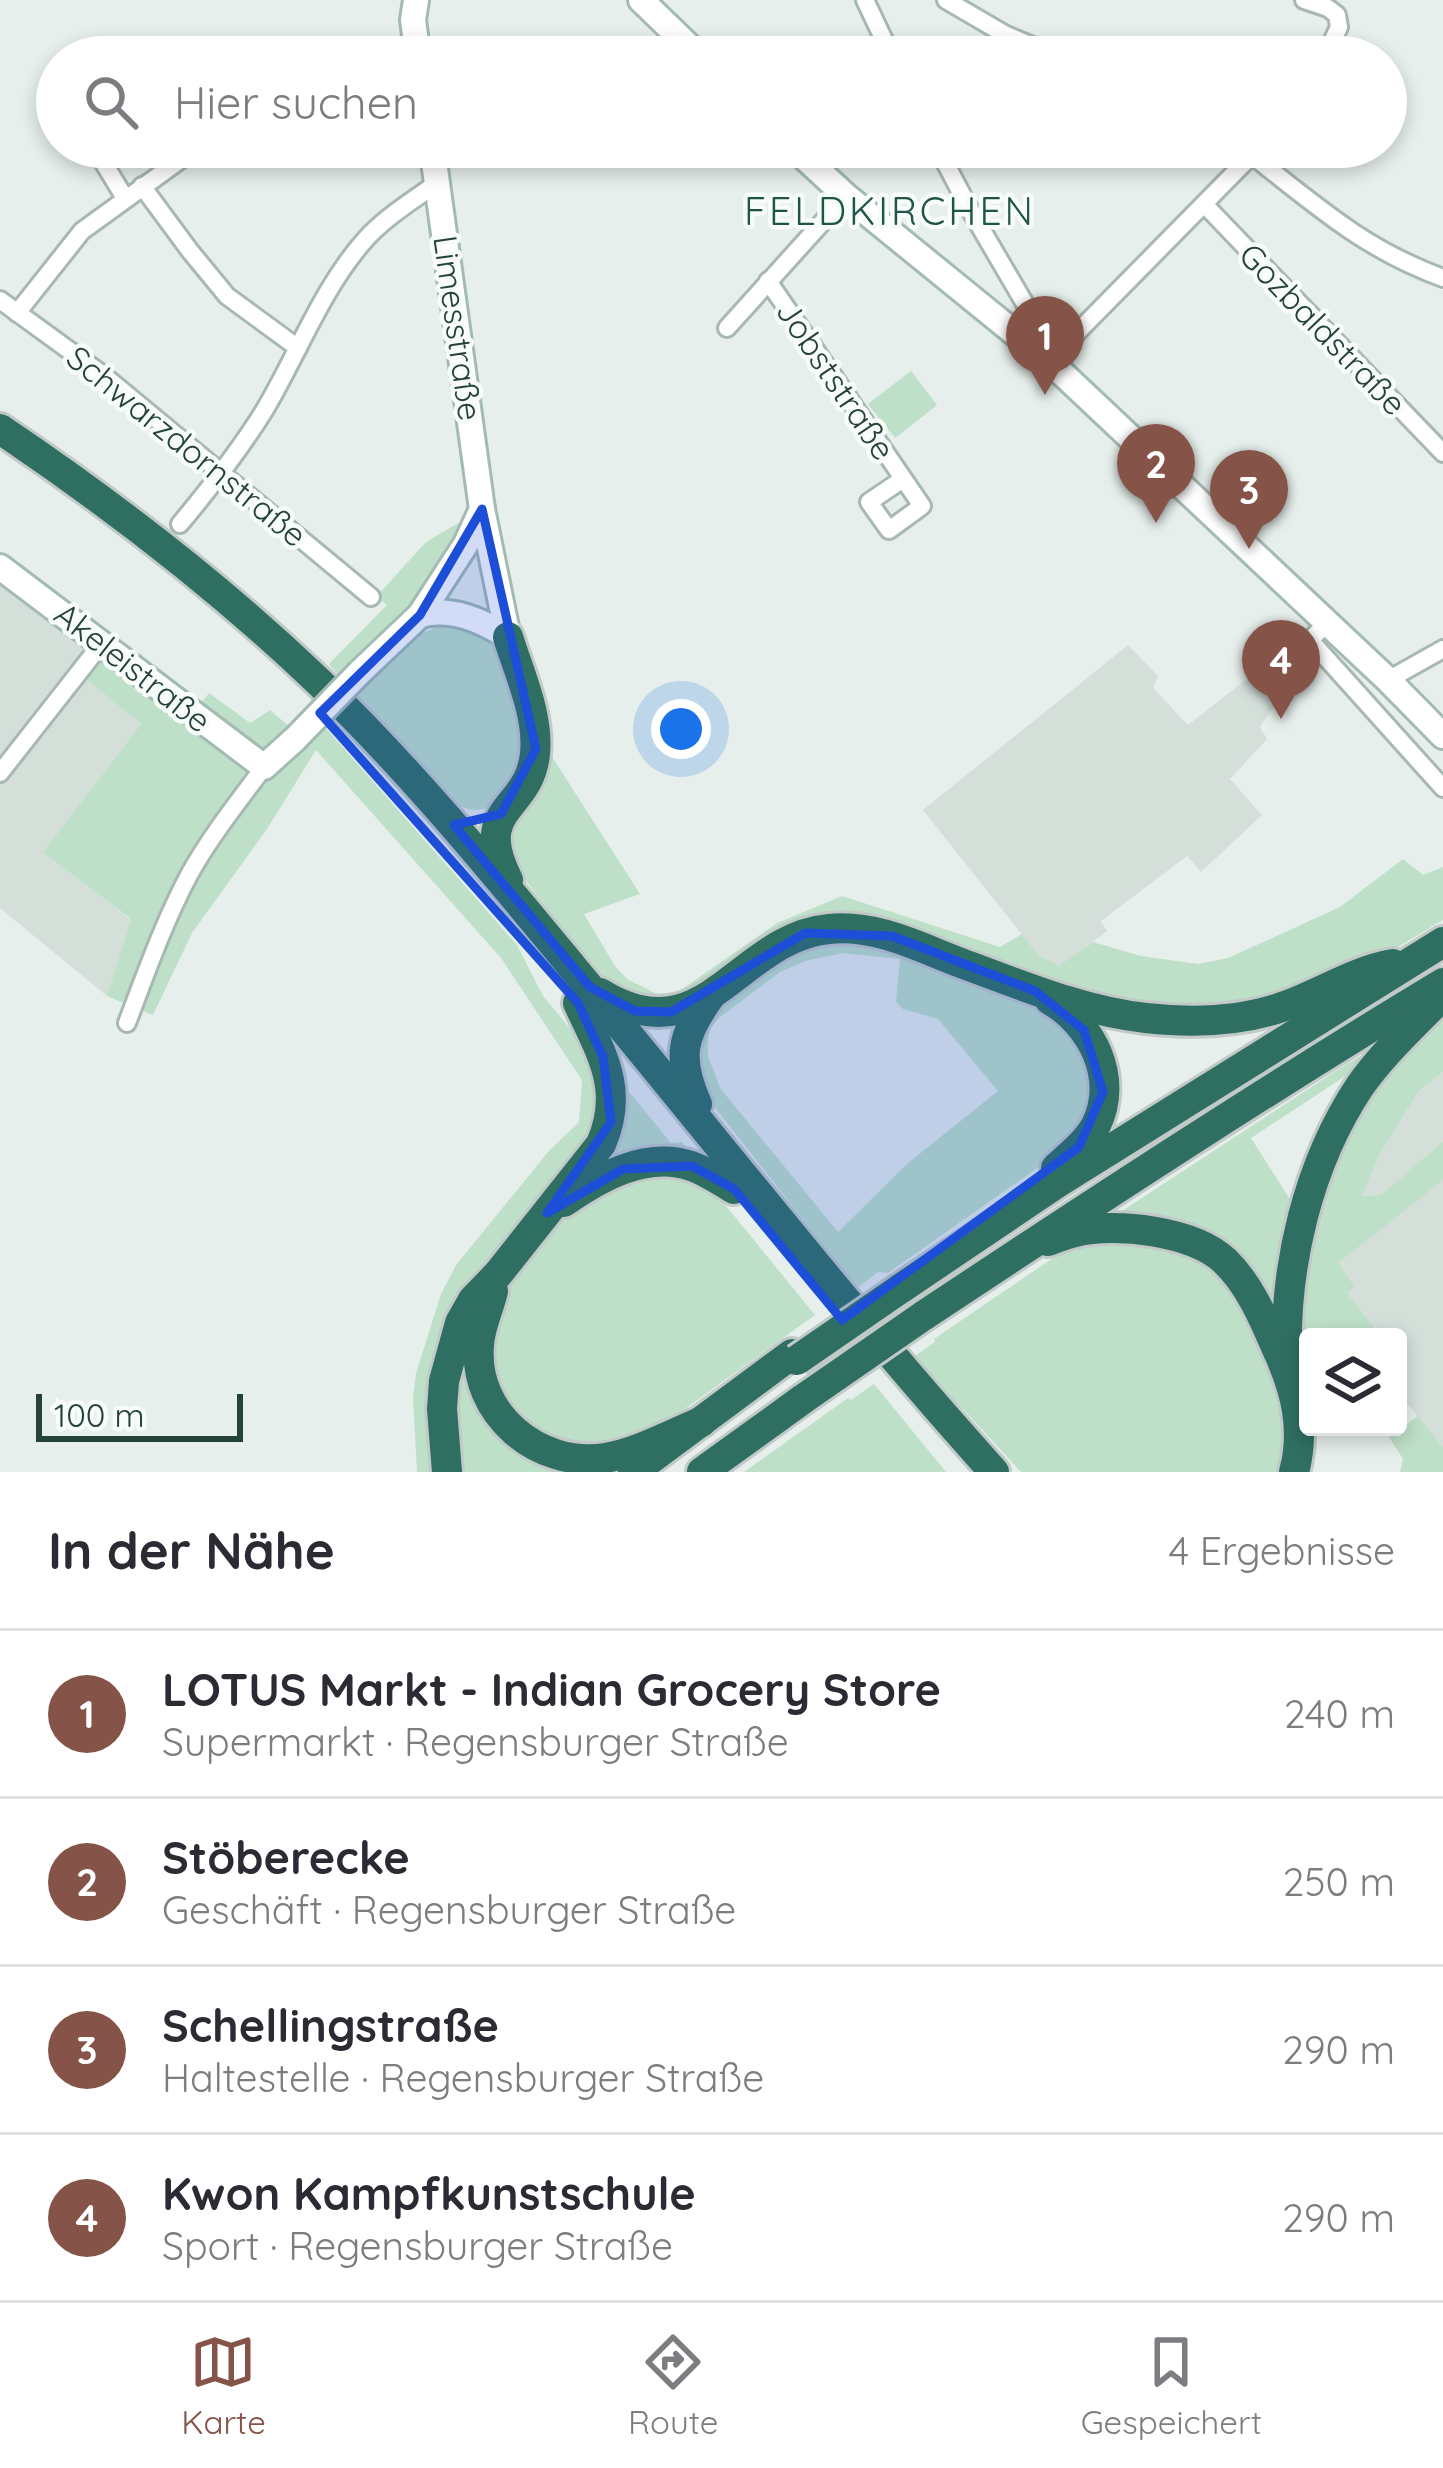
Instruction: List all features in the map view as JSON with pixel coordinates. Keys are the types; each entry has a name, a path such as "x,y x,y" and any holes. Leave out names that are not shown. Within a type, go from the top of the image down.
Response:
{"highway":[{"path":"0,429 90,490 245,615 318,681 523,906 584,995 734,1189 962,1459 994,1472"},
{"path":"0,452 160,569 306,698 709,1131 962,1459 1003,1472"},
{"path":"508,637 534,722 536,749 525,784 501,814 495,852 523,906"},
{"path":"443,813 472,819 501,814"},
{"path":"584,995 657,1014 685,1008 796,937 838,928 892,936 1035,991 1114,1013 1170,1019 1215,1020 1282,1007 1369,968 1393,964"},
{"path":"637,1472 701,1422 1028,1194 1393,964 1440,943"},
{"path":"897,1287 1440,943"},
{"path":"702,1472 1020,1251 1288,1076 1443,983"},
{"path":"1028,1194 1095,1126 1103,1078 1097,1051 1084,1030 1060,1006 1035,991"},
{"path":"446,1472 444,1381 460,1323 473,1300 601,1144 611,1122 611,1081 584,995"},
{"path":"709,1131 683,1057 694,1019 711,995"},
{"path":"1287,1372 1286,1315 1292,1270 1322,1158 1362,1083 1443,995"},
{"path":"548,1213 601,1179 658,1161 692,1166 734,1189"},
{"path":"1020,1251 1076,1232 1107,1229 1146,1231 1197,1244 1225,1261 1257,1304 1287,1372 1300,1436 1294,1472"},
{"path":"498,1274 478,1346 480,1375 491,1405 511,1429 559,1456 597,1459 701,1422"},
{"path":"637,1472 795,1357"}],"street":[{"path":"415,36 416,0"},
{"path":"641,0 678,36"},
{"path":"865,0 882,36"},
{"path":"946,0 1008,36"},
{"path":"1304,0 1337,15 1335,36"},
{"path":"107,168 125,198"},
{"path":"16,313 82,232 168,168"},
{"name":"Limesstraße","path":"435,168 482,509 508,637"},
{"path":"816,168 1048,361 1443,736"},
{"path":"948,168 1038,326 1048,361"},
{"path":"1048,361 1204,204 1233,168"},
{"path":"1268,168 1347,230 1443,278"},
{"path":"180,524 263,412 361,245 437,183"},
{"path":"142,186 227,296 298,348"},
{"path":"727,328 846,196"},
{"name":"Gozbaldstraße","path":"1204,204 1443,453"},
{"name":"Jobststraße","path":"768,281 903,479"},
{"name":"Schwarzdornstraße","path":"0,300 103,375 371,597"},
{"path":"127,1023 163,930 212,838 265,767 420,615 466,544 482,509"},
{"name":"Akeleistraße","path":"0,567 265,767"},
{"path":"420,615 434,611 460,614 508,637"},
{"path":"1327,623 1310,640 1443,788"},
{"path":"0,773 102,643"},
{"path":"1388,680 1443,649"}],"highlighted area":[{"path":"482,509 536,749 501,814 454,825 590,987 635,1011 671,1012 805,933 892,936 1035,991 1084,1030 1103,1092 1079,1147 842,1320 734,1189 692,1166 623,1169 547,1213 611,1122 603,1057 578,1003 320,713 420,615"}],"shaded area":[{"path":"0,578 107,657 86,678 141,724 44,851 131,920 107,996 0,908"},
{"path":"1294,642 1308,656 1260,727 1267,739 1230,779 1262,815 1201,872 1187,856 1101,921 1107,931 1061,965 1039,956 923,810 1128,645 1158,676 1153,688 1188,725"},
{"path":"1443,1072 1443,1447 1407,1403 1407,1328 1356,1328 1331,1269 1380,1153 1419,1091"}],"green space":[{"path":"911,371 937,405 895,438 868,404"},
{"path":"472,515 431,587 357,662 338,675 329,664 387,605 376,597 426,542"},
{"path":"443,626 477,635 494,646 514,697 521,742 519,766 501,799 481,809 456,804 349,696 403,644"},
{"path":"107,657 188,720 209,693 250,723 270,710 307,742 324,726 517,945 543,996 589,1051 602,1075 601,1128 472,1288 440,1472 417,1472 413,1398 416,1373 441,1294 456,1265 548,1152 579,1122 582,1080 501,958 316,750 267,829 192,933 153,1015 107,996 131,919 43,852 141,724 85,678"},
{"path":"549,752 640,894 584,914 615,966 627,979 655,993 678,992 777,923 842,896 1000,947 1022,934 1039,956 1060,965 1093,942 1141,956 1198,964 1228,958 1340,907 1403,859 1423,875 1443,867 1443,920 1393,950 1257,1007 1142,1012 843,919 672,1007 615,992 506,855 504,828"},
{"path":"837,943 889,947 1046,1008 1087,1051 1091,1114 1050,1159 888,1273 878,1272 852,1292 834,1259 702,1091 697,1034 705,1020 767,969 791,956","holes":["843,953 900,959 896,1002 903,1009 938,1019 998,1091 908,1163 838,1232 720,1088 708,1056 710,1028 780,972 805,961"]},
{"path":"1443,1017 1443,1072 1419,1091 1380,1153 1362,1196 1381,1195 1443,1142 1443,1180 1338,1263 1354,1286 1347,1293 1374,1328 1299,1328 1299,1362 1294,1332 1316,1213 1333,1160 1389,1070"},
{"path":"1400,1034 1251,1138 1300,1215 1278,1333 1243,1271 1105,1222 1348,1063"},
{"path":"620,1081 671,1143 682,1142 700,1163 596,1175"},
{"path":"641,1173 696,1180 722,1201 815,1315 649,1435 588,1453 517,1424 486,1363 506,1289 527,1261 566,1216"},
{"path":"1105,1240 1156,1241 1219,1267 1269,1350 1286,1426 1280,1472 1021,1472 909,1360 1056,1256"},
{"path":"465,1328 481,1401 609,1472 453,1472 449,1413"},
{"path":"874,1384 946,1472 744,1472 848,1398"},
{"path":"1418,1416 1443,1447 1443,1472 1400,1472 1403,1459 1389,1437 1407,1436 1407,1424"}],"place":[{"name":"LOTUS Markt - Indian Grocery Store","path":"1045,395"},
{"name":"Stöberecke","path":"1156,523"},
{"name":"Schellingstraße","path":"1249,549"},
{"name":"Kwon Kampfkunstschule","path":"1281,719"}],"district":[{"name":"FELDKIRCHEN","path":"890,211"}]}
